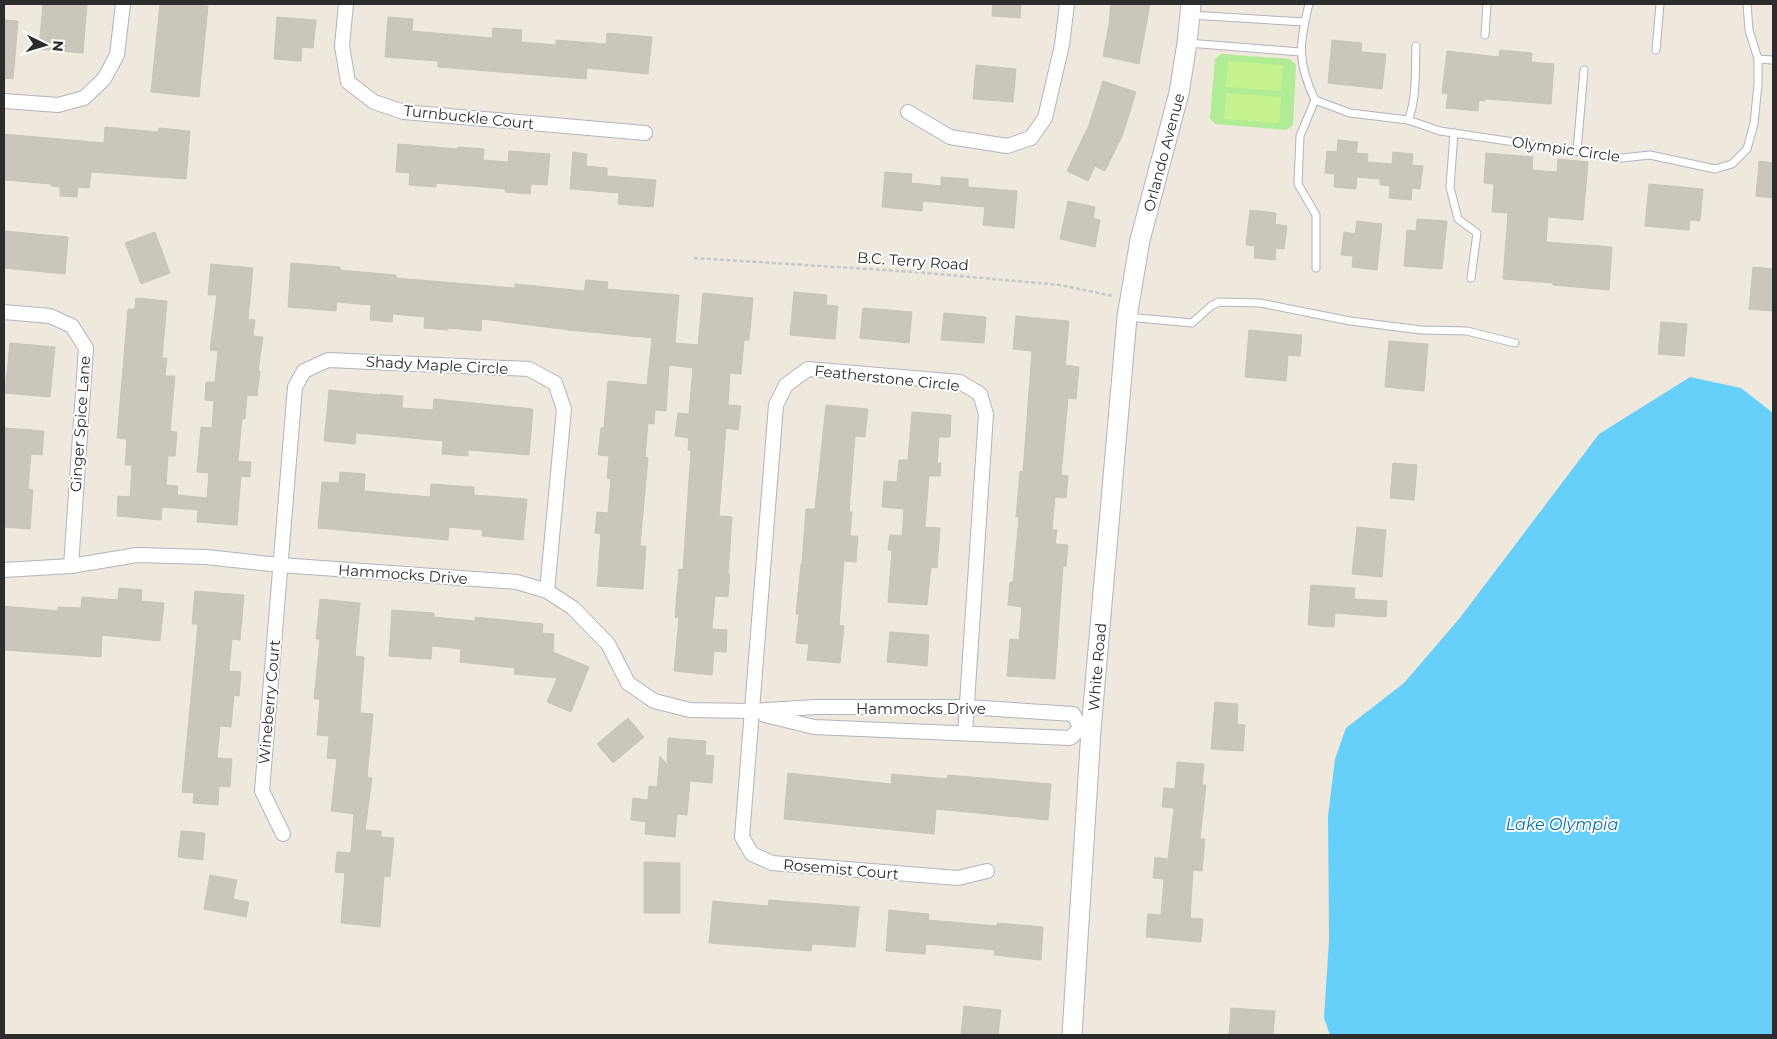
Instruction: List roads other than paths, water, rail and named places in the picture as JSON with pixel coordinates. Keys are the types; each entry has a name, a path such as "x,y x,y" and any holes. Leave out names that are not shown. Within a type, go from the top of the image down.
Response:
{"street":[{"path":"4,101 58,105 84,98 104,79 117,55 123,4"},
{"name":"Turnbuckle Court","path":"346,4 342,46 348,82 374,102 404,112 645,133"},
{"path":"908,112 950,137 1007,146 1031,138 1045,118 1062,45 1066,4"},
{"name":"Orlando Avenue","path":"1128,308 1140,240 1179,93 1191,10"},
{"name":"White Road","path":"1072,1035 1086,729 1128,308"},
{"name":"Ginger Spice Lane","path":"4,312 50,316 72,326 86,348 71,566"},
{"name":"Shady Maple Circle","path":"280,565 295,387 304,371 328,360 529,369 555,383 564,409 546,591"},
{"name":"Featherstone Circle","path":"752,711 776,405 786,385 808,369 960,382 980,394 986,414 965,733"},
{"name":"Hammocks Drive","path":"4,570 71,566 137,555 206,557 280,565 517,582 546,591 573,608 608,644 628,683 654,701 690,710 752,711 816,707 967,706 1073,714 1086,729 1070,738 814,727 752,711"},
{"name":"Wineberry Court","path":"280,565 262,791 283,834"},
{"name":"Rosemist Court","path":"752,711 742,837 752,854 772,863 958,878 986,871"}],"lane":[{"path":"1309,4 1304,22 1300,52 1305,80 1315,100 1300,136 1298,184 1316,215 1316,268"},
{"path":"1484,35 1487,4"},
{"path":"1656,50 1660,4"},
{"name":"Olympic Circle","path":"1315,100 1350,113 1408,120 1454,133 1622,158 1650,156 1715,169 1732,164 1747,149 1752,132 1758,84 1758,60 1749,30 1747,4"},
{"path":"1191,10 1304,22"},
{"path":"1187,43 1300,52"},
{"path":"1408,120 1411,114 1413,98 1416,46"},
{"path":"1758,60 1773,60"},
{"path":"1577,151 1584,70"},
{"path":"1454,133 1450,187 1458,219 1477,233 1471,278"},
{"path":"1128,308 1192,323 1211,306 1219,302 1260,303 1350,321 1421,330 1467,331 1515,343"}],"water":[{"name":"Lake Olympia","path":"1690,377 1741,388 1773,413 1773,1035 1330,1035 1324,1018 1329,940 1328,816 1335,759 1346,728 1404,683 1459,619 1599,434"}]}
